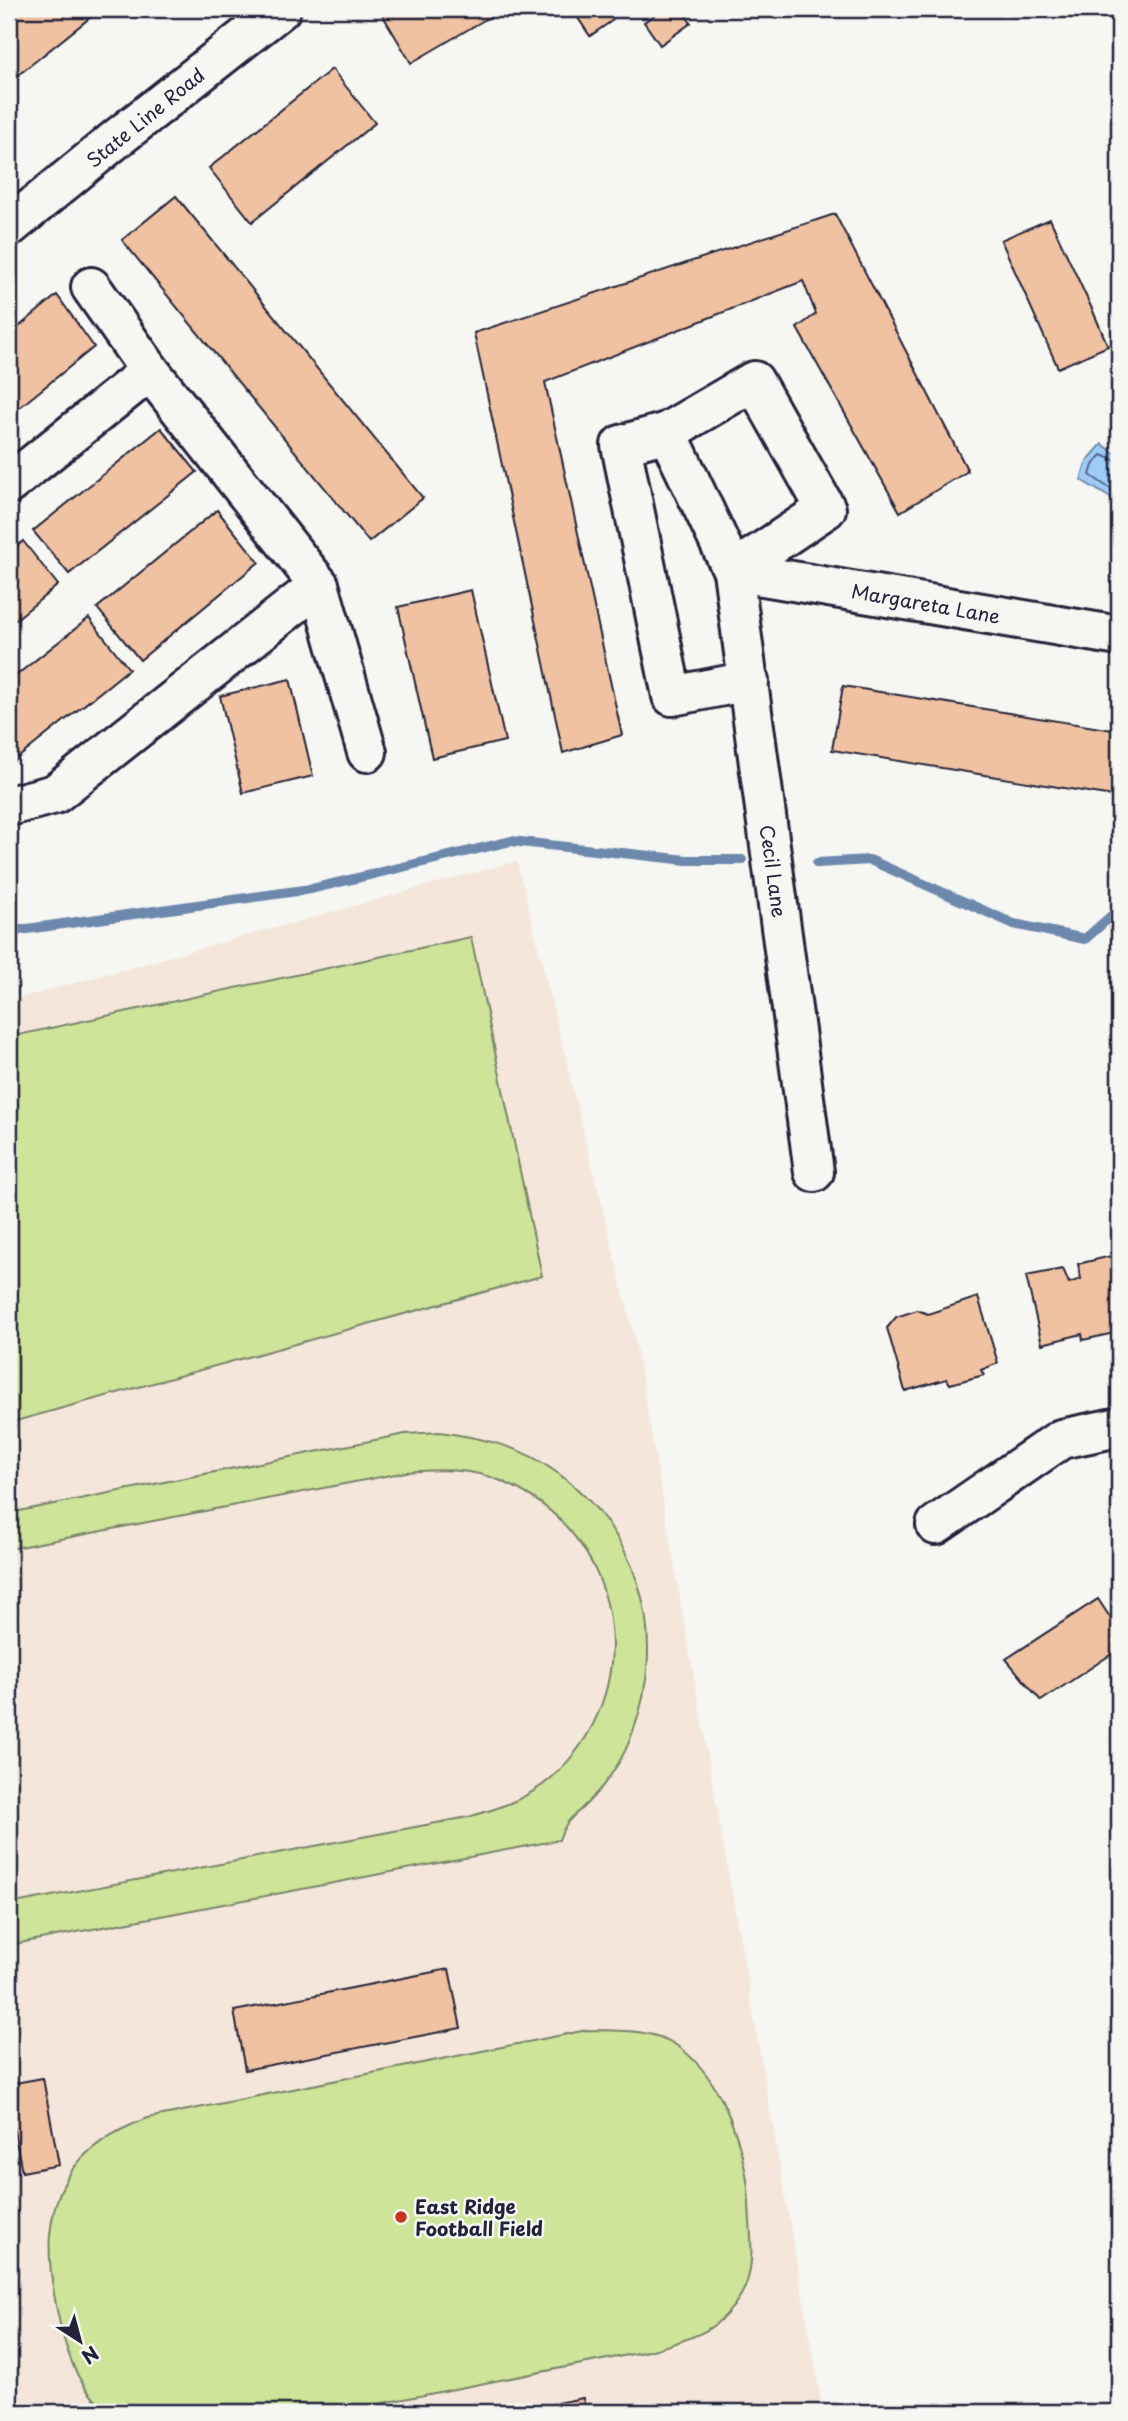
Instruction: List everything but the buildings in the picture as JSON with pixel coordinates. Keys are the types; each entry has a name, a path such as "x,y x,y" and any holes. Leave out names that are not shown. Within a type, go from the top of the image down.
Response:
{"street":[{"name":"State Line Road","path":"9,227 281,9"},
{"path":"91,287 150,371 319,585 368,752"},
{"path":"9,484 150,371"},
{"path":"733,571 826,509 754,381 667,432 621,445 672,696 749,681"},
{"name":"Cecil Lane","path":"667,432 733,571 814,1172"},
{"name":"Margareta Lane","path":"733,571 1119,636"},
{"path":"9,806 55,794 319,585"},
{"path":"936,1525 1062,1439 1119,1426"}],"shaded area":[{"path":"517,861 635,1341 823,2412 9,2412 9,1001"}],"green space":[{"path":"471,937 542,1276 12,1422 9,1409 9,1037"},
{"path":"440,1432 517,1450 541,1462 574,1486 602,1515 623,1548 638,1583 646,1620 648,1658 643,1698 624,1753 609,1777 569,1821 559,1840 9,1945 9,1904 468,1817 501,1807 532,1792 550,1779 582,1743 602,1702 611,1659 610,1616 597,1574 575,1537 543,1505 490,1477 454,1470 406,1472 9,1549 9,1513 405,1434"},
{"name":"East Ridge Football Field","path":"587,2030 644,2033 676,2045 703,2070 731,2120 747,2180 751,2259 748,2278 741,2295 714,2325 692,2337 653,2350 338,2412 110,2412 87,2390 67,2349 57,2309 51,2268 50,2234 55,2205 67,2178 83,2157 102,2141 148,2118"},
{"path":"9,2351 19,2412 9,2412"}],"water":[{"path":"1102,444 1119,456 1119,503 1081,480 1087,461"}],"waterway":[{"path":"9,933 311,889 511,841 687,860 742,860"},
{"path":"817,863 870,860 1014,924 1085,939 1119,909"}],"place":[{"name":"East Ridge Football Field","path":"401,2217"}]}
